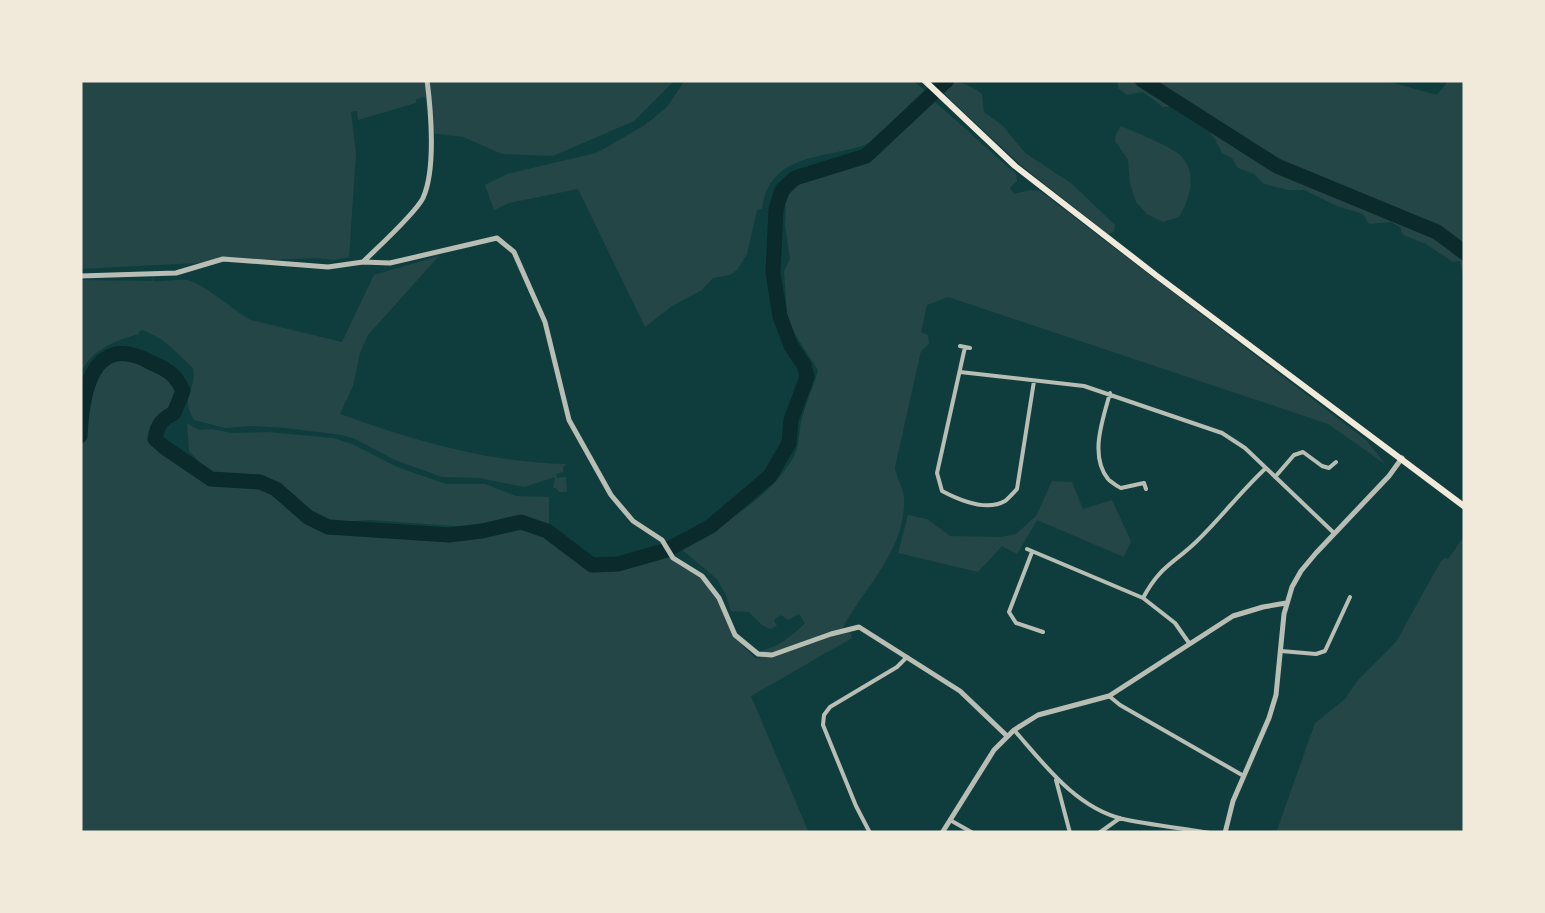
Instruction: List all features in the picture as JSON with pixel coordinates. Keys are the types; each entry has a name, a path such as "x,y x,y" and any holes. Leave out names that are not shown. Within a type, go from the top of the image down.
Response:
{"main road":[{"path":"924,80 1015,166 1465,507"}],"street":[{"path":"363,262 422,199 432,133 427,80"},
{"path":"80,276 176,273 223,259 328,267 390,262 496,238 514,252 545,322 569,420 611,495 633,522 662,540 673,558 702,576 718,598 734,635 758,654 772,655 859,627 960,691 1007,736"},
{"path":"965,347 937,473 942,491 960,500 990,505 1006,501 1017,489 1034,381"},
{"path":"960,372 1084,386 1222,433 1245,448 1334,533"},
{"path":"1110,393 1097,451 1108,480 1121,488 1144,483"},
{"path":"1276,477 1294,455 1303,452 1322,466 1329,468 1336,462"},
{"path":"1225,833 1276,695 1286,603 1301,571 1402,458"},
{"path":"1143,598 1164,567 1196,542 1266,468"},
{"path":"1041,630 1016,622 1009,612 1030,550 1143,598 1175,623 1190,643"},
{"path":"1281,651 1325,651 1350,597"},
{"path":"942,833 979,772 1014,730 1038,715 1109,696 1233,616 1286,603"},
{"path":"870,833 823,725 824,715 830,707 907,657"},
{"path":"1109,696 1243,776"},
{"path":"1014,730 1078,797 1120,818 1210,833"},
{"path":"1055,777 1070,833"},
{"path":"1099,833 1120,818"},
{"path":"950,820 972,833"}],"shaded area":[{"path":"80,80 675,80 634,121 553,156 502,154 463,137 430,133 425,97 358,120 357,111 351,112 356,154 349,257 80,269"},
{"path":"685,80 913,80 926,92 876,140 802,161 776,177 767,190 762,209 757,210 747,254 737,270 713,278 702,290 645,327 578,189 509,203 494,210 485,185 507,174 596,153 645,125 667,107"},
{"path":"929,80 957,82 982,94 984,112 1003,126 1025,153 1071,183 1115,225 1114,232 1108,234 1021,165"},
{"path":"1118,80 1383,80 1437,95 1449,80 1465,80 1465,277 1460,261 1453,262 1426,244 1403,235 1400,227 1391,222 1369,224 1363,214 1304,190 1264,184 1222,153 1197,118 1178,106 1163,107 1143,92 1127,95 1118,88"},
{"path":"933,100 1016,174 1017,181 1010,188 1014,194 1040,191 1366,440 1385,464 1328,424 948,297 927,305 921,332 928,335 929,344 921,351 895,467 903,493 899,534 842,629 850,631 852,638 751,696 809,833 80,833 83,407 89,379 96,368 117,354 134,353 136,347 134,354 169,372 183,391 174,413 159,426 156,439 211,479 260,482 328,527 449,535 521,522 547,531 593,565 618,564 667,550 676,563 701,578 719,598 733,636 756,659 772,654 760,651 785,640 805,623 799,614 788,620 781,615 774,620 777,626 770,629 749,612 731,611 717,579 680,548 760,496 786,469 797,449 801,420 818,370 791,328 787,314 784,271 790,259 784,205 794,186 873,156"},
{"path":"1121,126 1169,148 1186,162 1190,186 1179,217 1163,222 1147,214 1136,202 1128,160 1115,141"},
{"path":"439,256 368,335 340,414 451,448 567,464 563,472 556,474 557,478 566,477 567,492 553,488 555,477 524,487 480,478 442,477 342,435 286,428 225,428 194,420 188,404 193,368 165,342 142,330 97,352 80,375 80,280 152,281 156,265 153,281 192,282 251,320 342,342 374,275"},
{"path":"187,423 199,430 333,438 446,484 485,484 516,496 549,497 549,525 522,518 467,527 371,520 339,522 310,513 264,478 218,474 206,469 189,451"},
{"path":"1052,481 1072,482 1083,509 1112,500 1131,541 1124,557 1037,520 1017,554 1002,546 978,572 898,553 908,515 927,519 950,536 1016,534 1036,516"},
{"path":"1465,535 1465,833 1276,833 1315,723 1345,699 1396,642 1441,561 1448,559"}],"waterway":[{"path":"80,436 83,403 93,372 102,361 129,354 169,372 183,391 174,413 157,430 155,439 164,447 211,479 260,482 276,489 308,517 328,527 449,535 521,522 547,531 592,565 618,564 667,550 711,526 770,476 789,443 791,420 807,377 780,316 773,273 776,209 782,190 795,178 866,156 947,80"},
{"path":"1142,80 1277,166 1437,232 1465,253"}]}
